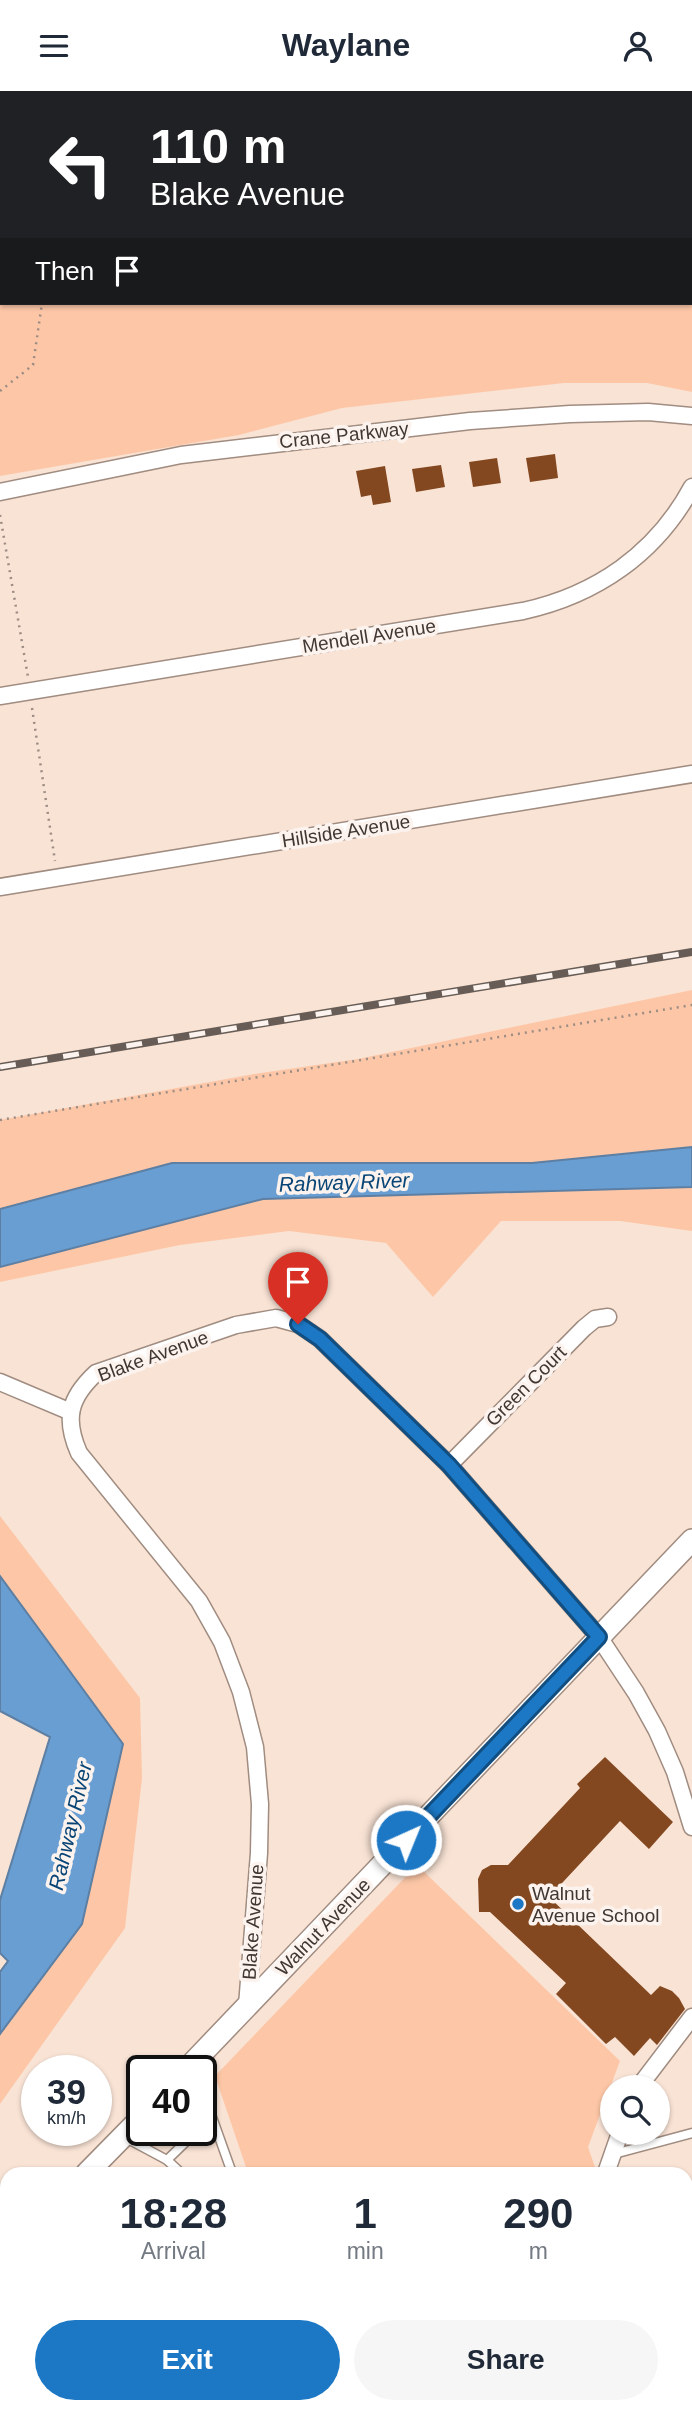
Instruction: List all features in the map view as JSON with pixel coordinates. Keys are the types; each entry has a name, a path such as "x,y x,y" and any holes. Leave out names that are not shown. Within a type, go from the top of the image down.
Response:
{"street":[{"name":"Crane Parkway","path":"0,492 204,451 470,421 648,412 692,416"},
{"name":"Mendell Avenue","path":"0,697 551,605 603,582 641,553 666,528 692,487"},
{"name":"Hillside Avenue","path":"0,887 692,774"},
{"name":"Green Court","path":"449,1465 584,1328 595,1319 608,1317"},
{"name":"Blake Avenue","path":"247,2006 259,1853 260,1804 255,1747 241,1692 222,1642 199,1601 79,1453 72,1437 71,1412 76,1395 96,1373 236,1325 276,1318 298,1324 320,1339 449,1465 599,1637 657,1731 676,1772 692,1828"},
{"path":"0,1382 71,1412"},
{"name":"Walnut Avenue","path":"200,2055 692,1540"},
{"path":"648,2075 692,2017"},
{"path":"93,2167 126,2133"},
{"path":"608,2167 616,2145"}],"lane":[{"path":"217,2131 230,2167"},
{"path":"612,2155 692,2133"},
{"path":"123,2136 167,2160 175,2167"},
{"path":"167,2160 181,2146"}],"path":[{"path":"0,391 33,365 43,305"},
{"path":"0,1120 692,1005"}],"shaded area":[{"path":"0,305 692,305 692,392 647,383 564,383 342,408 239,435 0,476"},
{"path":"692,990 692,1147 532,1163 172,1163 0,1209 0,1120 254,1074 358,1059"},
{"path":"692,1187 692,1231 620,1221 501,1221 433,1297 386,1243 289,1231 180,1245 0,1282 0,1267 263,1199"},
{"path":"0,1516 140,1698 142,1778 125,1928 35,2055 21,2055 21,2074 0,2104 0,2034 82,1924 123,1744 0,1576"},
{"path":"417,1865 620,2061 615,2075 600,2075 600,2115 588,2147 595,2167 246,2167 217,2082 217,2074"}],"water":[{"name":"Rahway River","path":"692,1147 692,1187 263,1199 0,1267 0,1209 172,1163 532,1163"},
{"name":"Rahway River","path":"0,1576 123,1744 82,1924 0,2034 0,1972 8,1961 0,1953 0,1900 50,1737 0,1711"}],"building":[{"path":"555,454 558,478 530,482 526,458"},
{"path":"497,458 501,483 473,487 469,462"},
{"path":"441,465 445,487 416,492 412,469"},
{"path":"385,466 391,502 373,505 371,495 361,497 356,471"},
{"name":"Walnut Avenue School","path":"605,1757 673,1822 649,1849 620,1821 549,1897 651,1995 660,1986 672,1991 685,2009 657,2045 650,2038 634,2056 615,2037 606,2044 556,1994 566,1983 490,1912 479,1912 478,1879 482,1870 491,1865 508,1865 580,1788 577,1784"}],"railway":[{"path":"0,1067 692,952"}],"place":[{"name":"Walnut Avenue School","path":"518,1904"}],"route":[{"path":"298,1324 320,1339 449,1465 599,1637 406,1840"}]}
